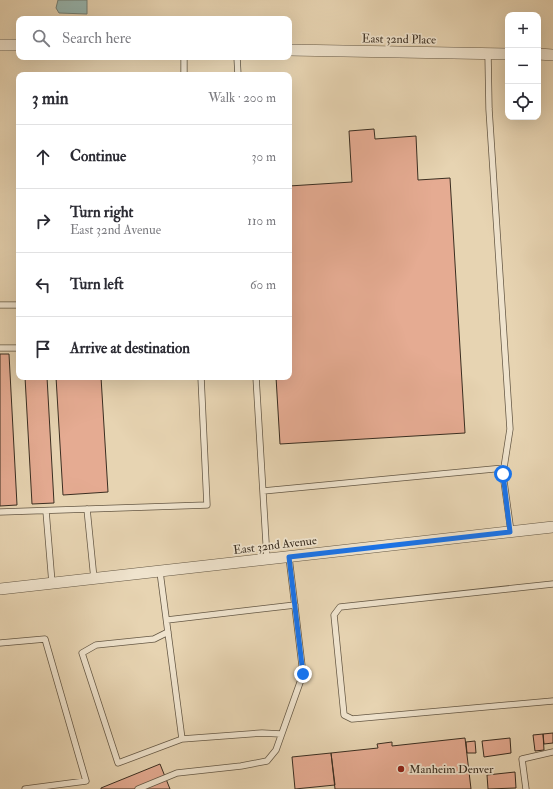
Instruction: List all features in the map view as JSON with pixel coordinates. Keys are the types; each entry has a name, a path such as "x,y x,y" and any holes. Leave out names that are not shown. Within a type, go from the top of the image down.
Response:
{"street":[{"path":"0,45 16,45"},
{"name":"East 32nd Place","path":"292,50 505,54"},
{"path":"541,54 553,55"},
{"name":"East 32nd Avenue","path":"0,589 553,527"}],"lane":[{"path":"488,54 489,116 510,429 503,474 510,532"},
{"path":"184,60 184,72"},
{"path":"237,60 238,72"},
{"path":"0,305 16,305"},
{"path":"0,348 16,348"},
{"path":"0,512 207,505 201,380"},
{"path":"256,380 267,559"},
{"path":"263,491 504,468"},
{"path":"87,509 94,579"},
{"path":"46,511 52,583"},
{"path":"138,789 177,773 241,766 267,761 276,750 303,674 289,557"},
{"path":"160,572 182,739"},
{"path":"553,584 340,607 334,615 344,715 352,719 553,701"},
{"path":"167,620 295,605"},
{"path":"168,632 154,639 96,645 82,653 118,763 182,739 262,733 282,734"},
{"path":"0,644 46,639 86,781 25,789"},
{"path":"526,789 522,760 553,752"}],"water":[{"path":"58,0 87,0 87,14 59,13 56,8"}],"building":[{"path":"374,129 375,139 416,136 418,180 450,178 465,433 280,444 276,380 292,380 292,186 352,182 349,131"},
{"path":"0,354 9,354 17,505 0,506"},
{"path":"25,380 47,380 54,503 32,504"},
{"path":"56,380 101,380 108,492 63,495"},
{"path":"553,733 553,743 544,744 543,734"},
{"path":"543,734 544,750 535,751 533,735"},
{"name":"Manheim Denver","path":"465,738 471,789 335,789 331,753 378,748 377,744 392,742 392,746"},
{"path":"510,738 511,753 484,757 482,741"},
{"path":"475,741 476,753 467,753 466,742"},
{"path":"331,753 335,785 295,789 292,757"},
{"path":"160,764 170,789 101,789 101,788"},
{"path":"515,772 516,788 488,789 487,775"}],"place":[{"name":"Manheim Denver","path":"401,769"}],"route":[{"path":"303,674 289,557 510,532 503,474"}]}
